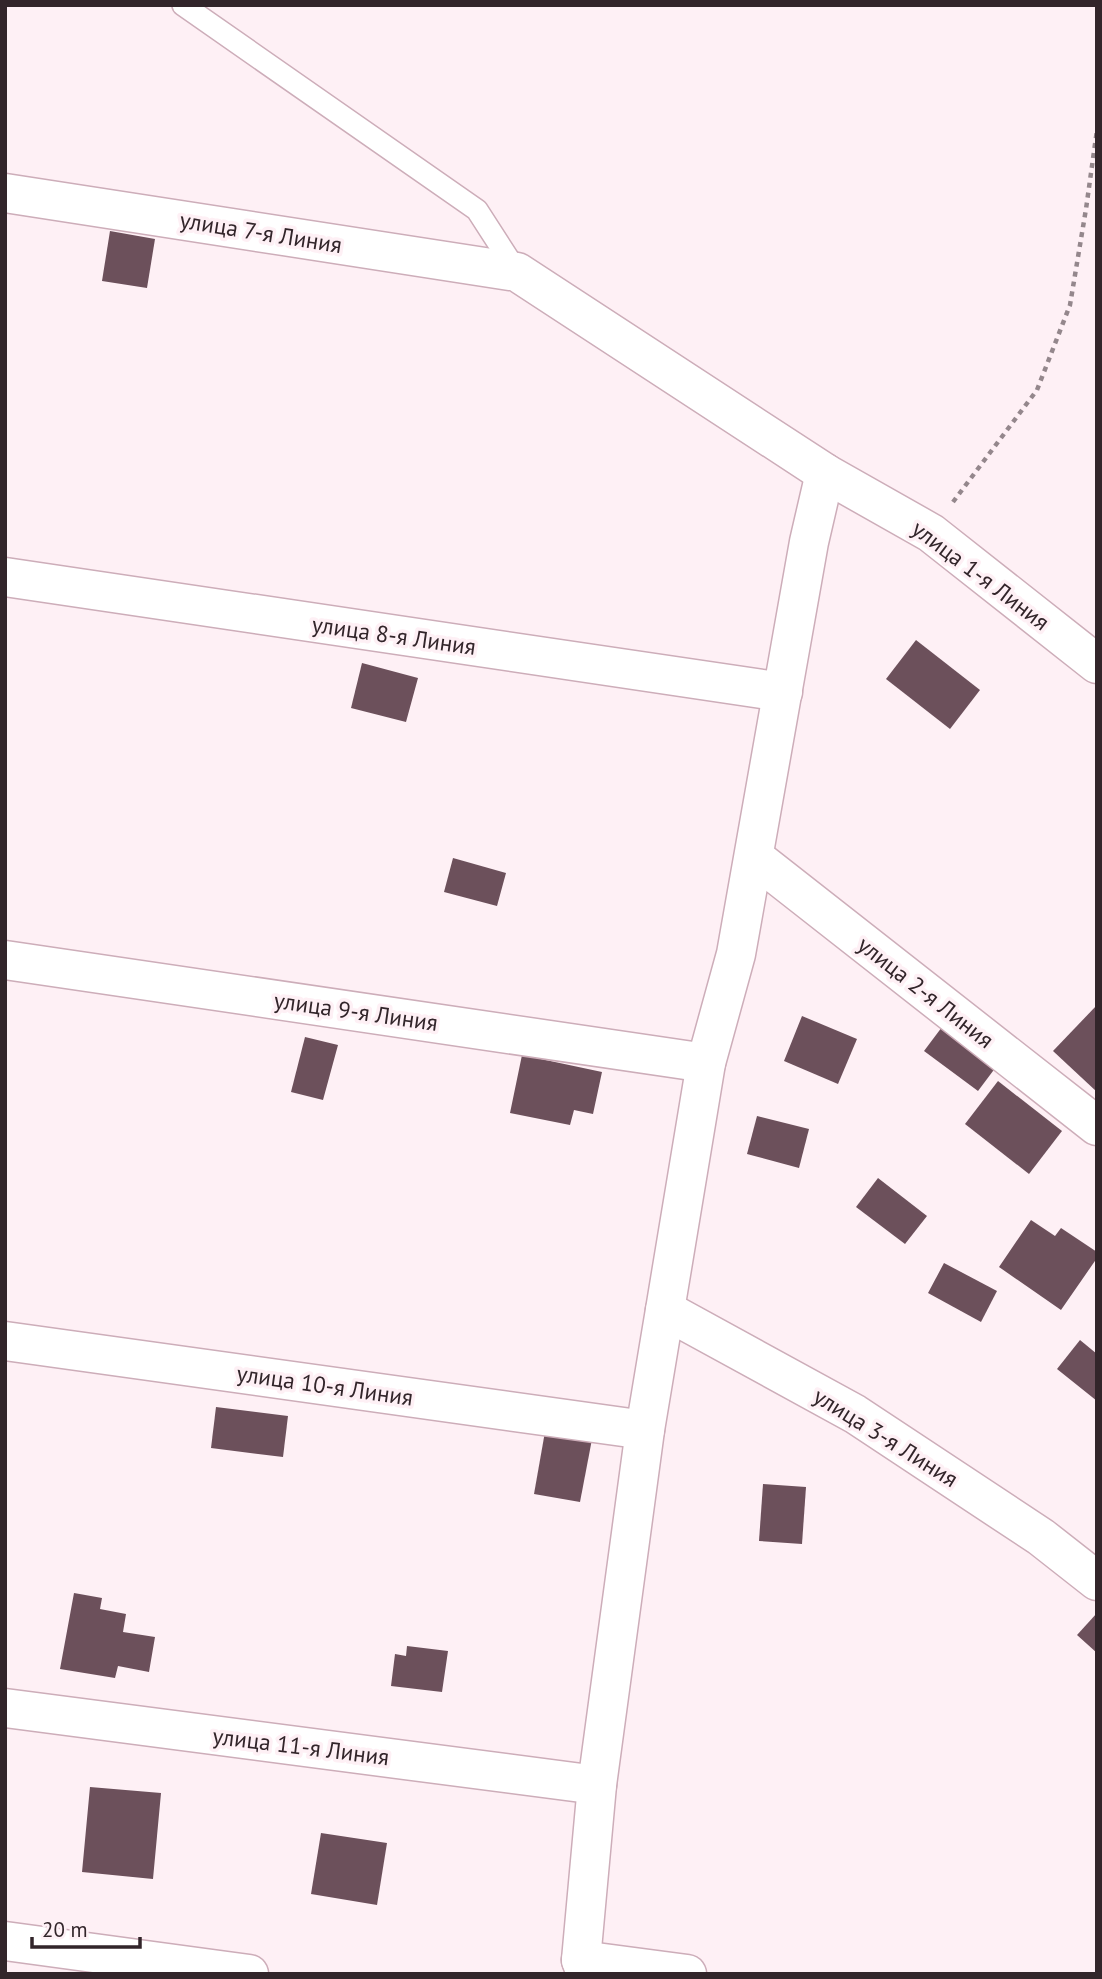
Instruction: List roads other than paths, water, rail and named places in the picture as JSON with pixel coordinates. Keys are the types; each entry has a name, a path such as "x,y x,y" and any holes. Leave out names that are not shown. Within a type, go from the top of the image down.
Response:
{"street":[{"name":"улица 7-я Линия","path":"5,192 517,272"},
{"name":"улица 1-я Линия","path":"517,272 825,473 931,533 1097,664"},
{"path":"687,1974 584,1967 597,1785 645,1430 706,1063 736,954 809,542 825,473"},
{"name":"улица 8-я Линия","path":"5,577 783,692"},
{"name":"улица 2-я Линия","path":"754,857 1097,1126"},
{"name":"улица 9-я Линия","path":"5,960 706,1063"},
{"name":"улица 3-я Линия","path":"665,1310 855,1414 1041,1537 1097,1581"},
{"name":"улица 10-я Линия","path":"5,1341 645,1430"},
{"name":"улица 11-я Линия","path":"5,1708 597,1785"},
{"path":"5,1941 249,1974"}],"lane":[{"path":"183,5 477,210 517,272"}]}
